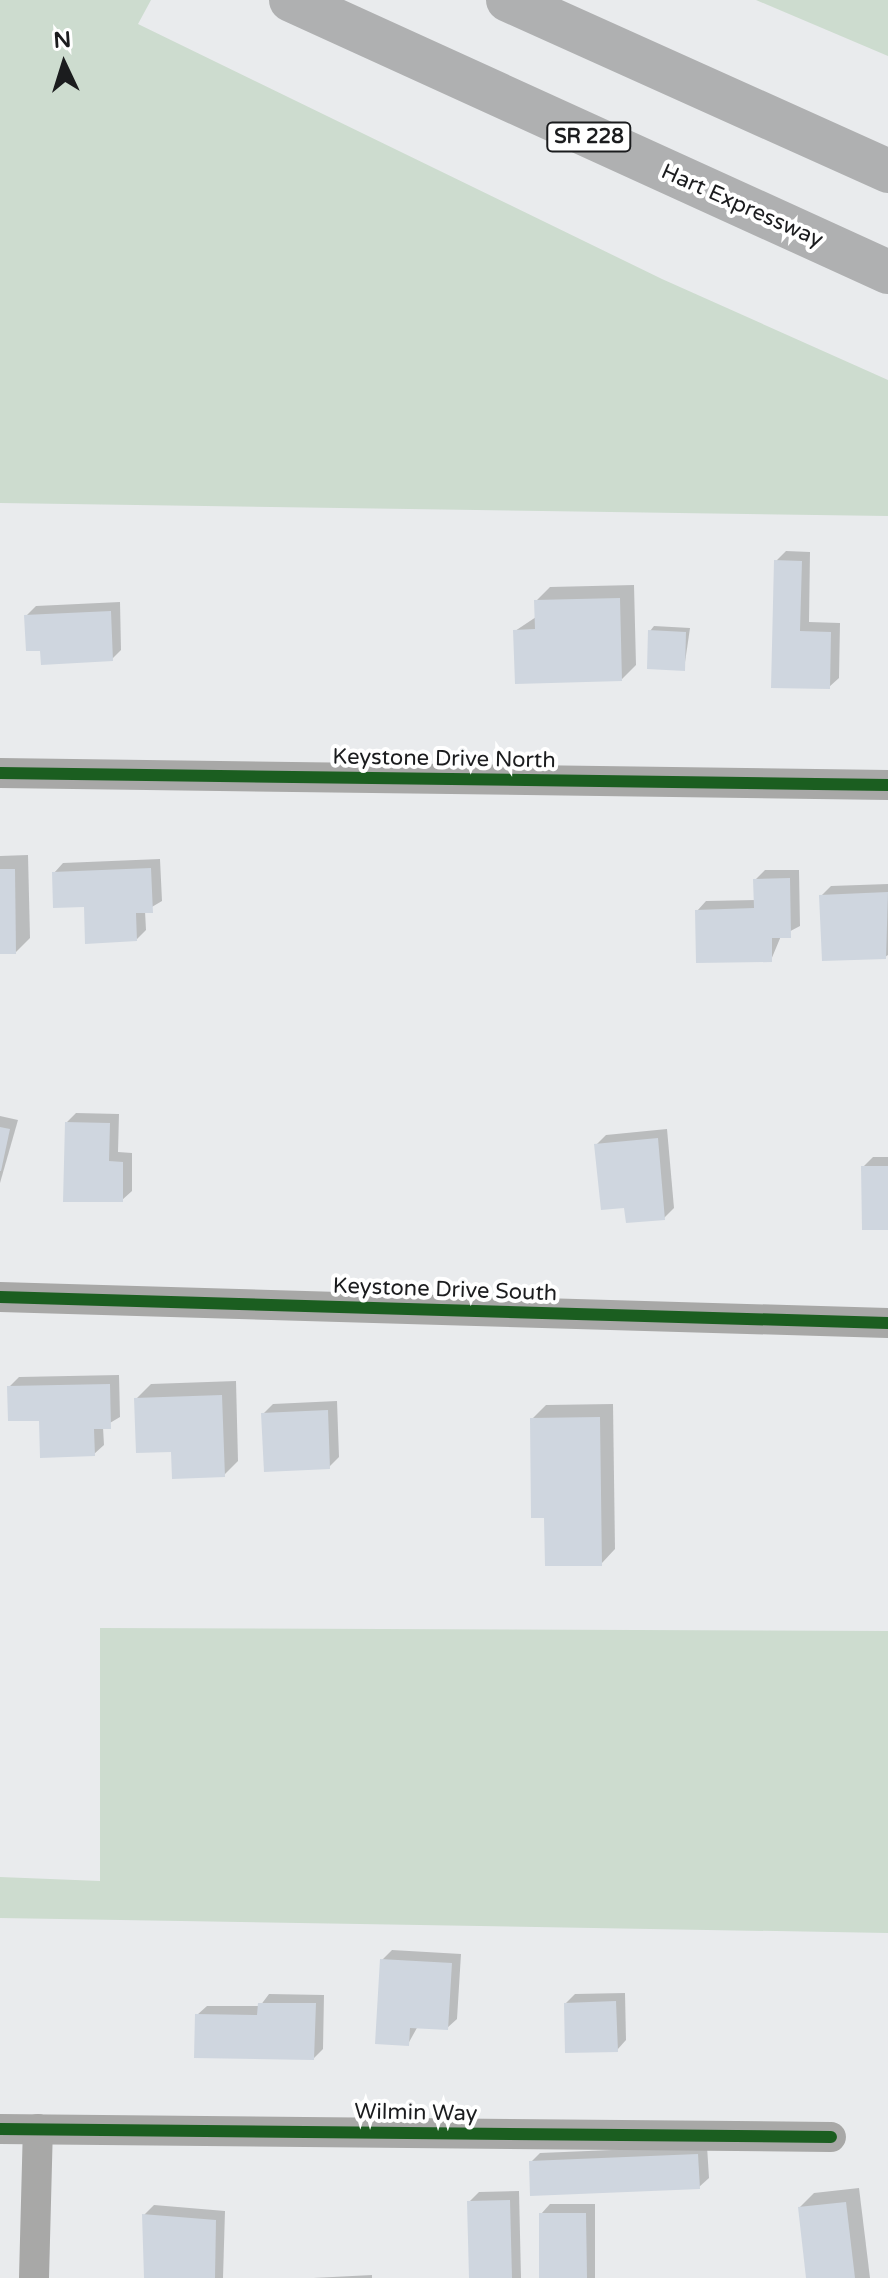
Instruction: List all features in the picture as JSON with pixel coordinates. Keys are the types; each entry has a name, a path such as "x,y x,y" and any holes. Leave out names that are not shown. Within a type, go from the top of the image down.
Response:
{"highway":[{"name":"Hart Expressway","path":"291,0 888,272"},
{"path":"508,0 888,171"}],"street":[{"name":"Keystone Drive North","path":"0,773 888,785"},
{"name":"Keystone Drive South","path":"0,1297 888,1323"},
{"name":"Wilmin Way","path":"0,2129 831,2137"},
{"path":"34,2278 38,2129"}],"green space":[{"path":"0,0 151,0 138,24 662,279 888,380 888,516 0,503"},
{"path":"756,0 888,0 888,56"},
{"path":"100,1628 888,1631 888,1933 0,1918 0,1877 100,1881"}],"building":[{"path":"774,560 802,561 800,631 831,632 830,689 771,688"},
{"path":"620,598 622,681 515,684 513,630 535,629 534,600"},
{"path":"111,611 113,661 41,665 40,651 26,651 24,615"},
{"path":"648,630 686,632 685,671 647,669"},
{"path":"151,868 153,913 136,913 137,941 85,944 84,907 53,908 52,872"},
{"path":"0,869 15,869 16,954 0,954"},
{"path":"790,878 791,938 772,938 772,962 696,963 695,910 754,908 753,879"},
{"path":"888,892 886,959 822,961 819,895"},
{"path":"65,1122 110,1123 109,1161 123,1162 123,1202 63,1202"},
{"path":"0,1127 10,1129 1,1171 0,1171"},
{"path":"658,1138 665,1220 626,1223 624,1208 601,1210 594,1144"},
{"path":"861,1166 888,1166 888,1230 862,1230"},
{"path":"110,1384 111,1429 94,1429 95,1456 40,1458 39,1421 8,1421 7,1386"},
{"path":"222,1395 225,1477 172,1479 171,1452 136,1453 134,1398"},
{"path":"328,1410 330,1469 264,1472 261,1413"},
{"path":"600,1417 602,1566 545,1566 544,1518 531,1518 530,1418"},
{"path":"380,1959 452,1963 448,2030 410,2028 409,2046 375,2044"},
{"path":"616,2001 618,2052 565,2053 564,2003"},
{"path":"258,2003 316,2003 314,2060 194,2058 195,2014 257,2015"},
{"path":"698,2154 700,2189 530,2196 529,2161"},
{"path":"510,2200 512,2278 469,2278 467,2201"},
{"path":"846,2202 855,2278 806,2278 798,2207"},
{"path":"539,2213 586,2213 587,2278 539,2278"},
{"path":"142,2214 216,2220 215,2278 144,2278"}],"cycle path":[{"path":"0,773 888,785"},
{"path":"0,1297 888,1323"},
{"path":"0,2129 831,2137"}]}
